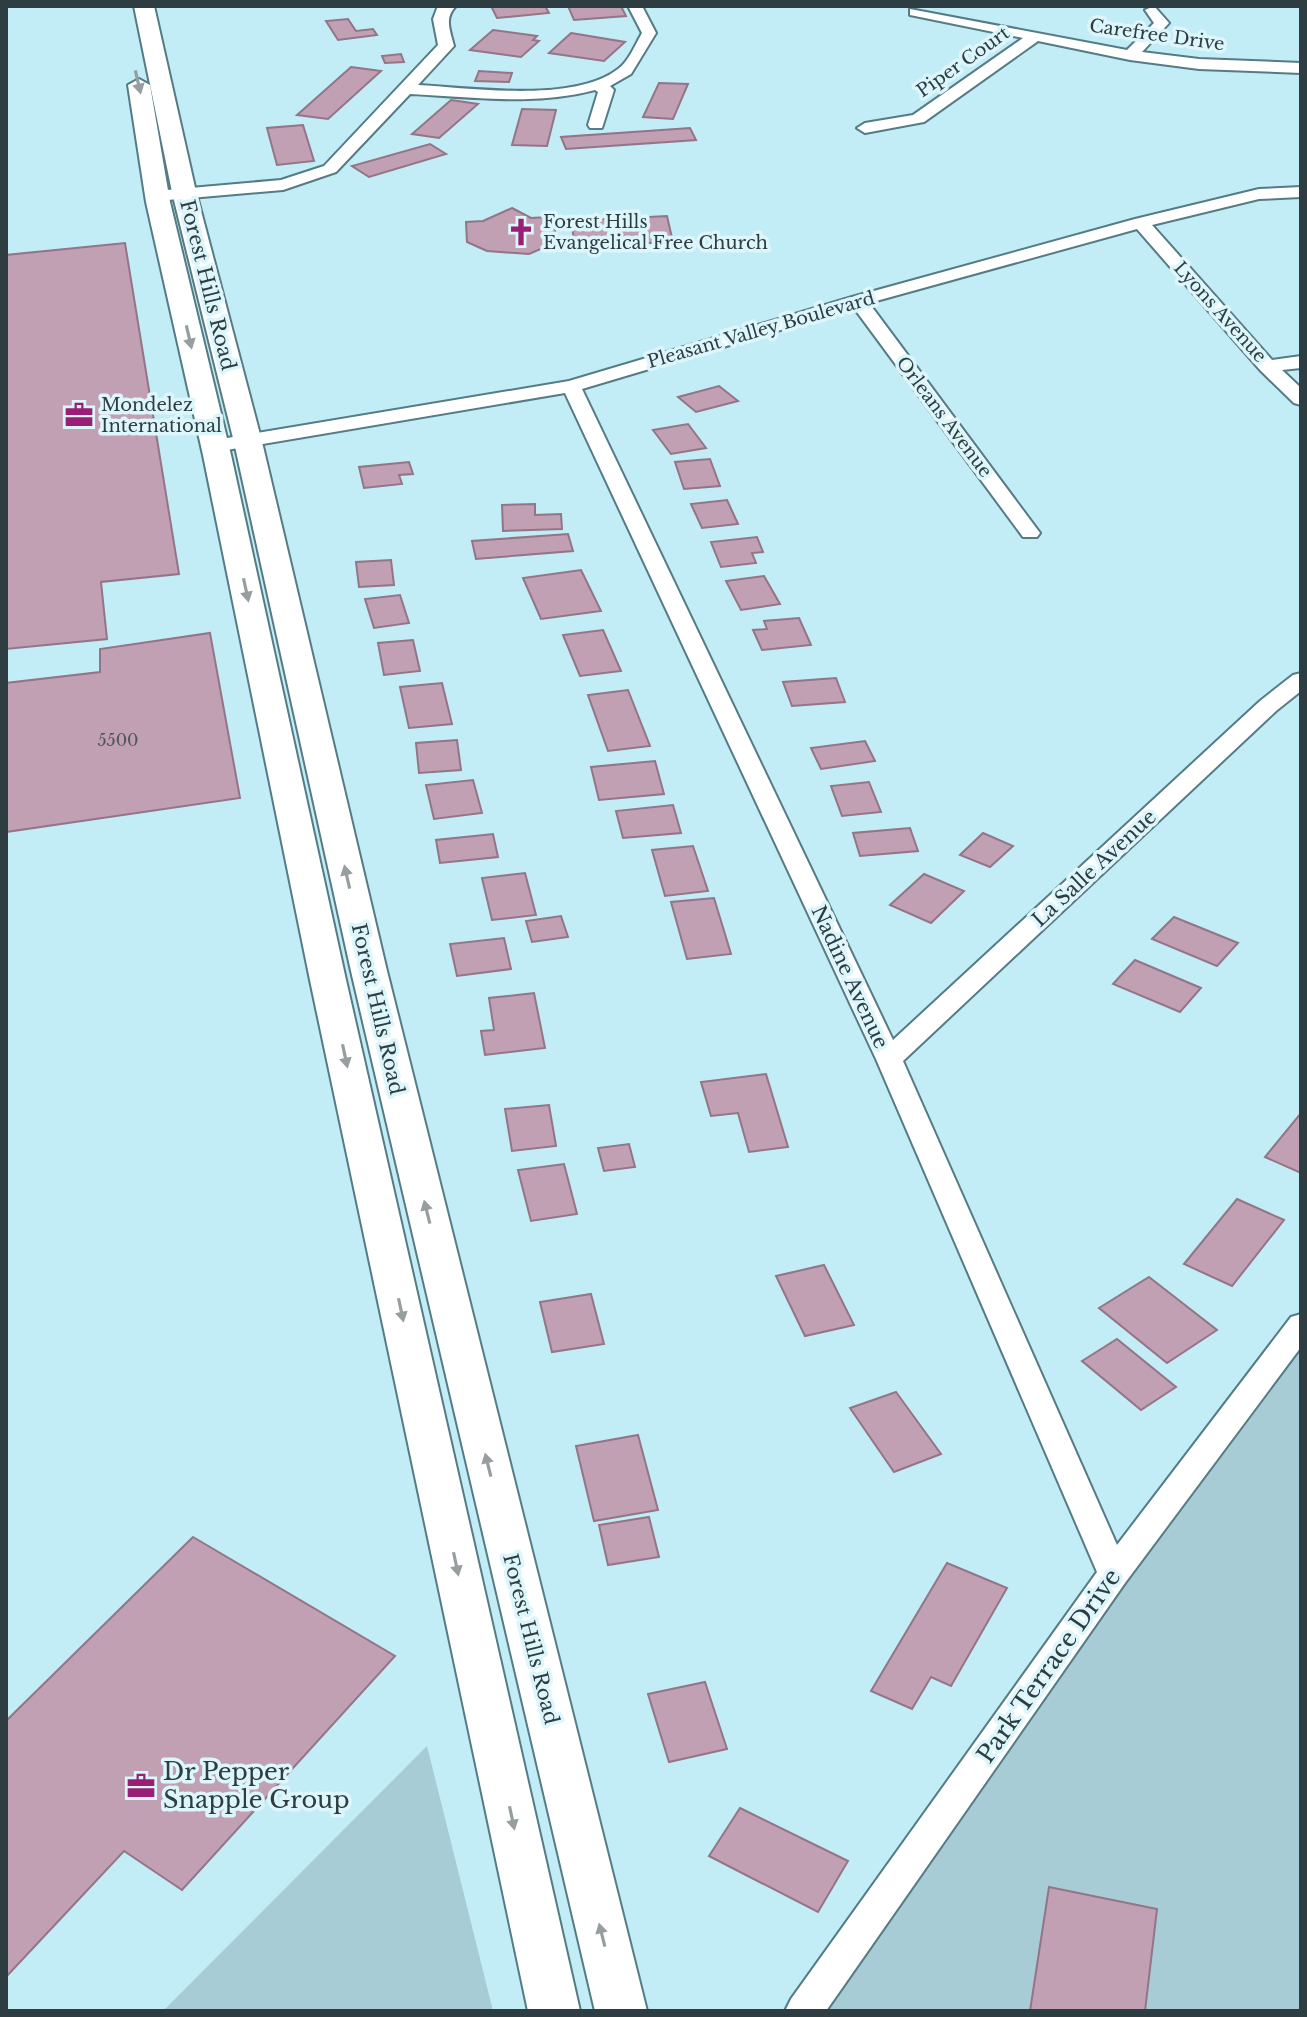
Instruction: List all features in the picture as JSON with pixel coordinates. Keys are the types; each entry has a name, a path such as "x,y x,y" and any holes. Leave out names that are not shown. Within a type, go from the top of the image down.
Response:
{"street":[{"name":"Forest Hills Road","path":"121,6 231,444 348,976 447,1521 554,2011"},
{"name":"Forest Hills Road","path":"144,6 163,84 170,194"},
{"path":"170,194 283,185 321,173 351,150 446,46 440,19 443,9 449,6"},
{"path":"408,89 549,95 574,92 623,73 649,33 635,6"},
{"path":"1130,55 1162,23 1152,10"},
{"name":"Carefree Drive","path":"915,12 1130,55 1199,64 1301,68"},
{"name":"Piper Court","path":"865,128 918,119 1036,36"},
{"path":"595,84 606,90 596,125"},
{"name":"Pleasant Valley Boulevard","path":"231,444 571,386 858,301 1141,223 1259,194 1301,192"},
{"name":"Lyons Avenue","path":"1141,223 1267,366 1301,399"},
{"name":"Orleans Avenue","path":"858,301 1030,533"},
{"path":"1267,366 1301,362"},
{"name":"Nadine Avenue","path":"571,386 889,1059 1114,1574"},
{"name":"La Salle Avenue","path":"889,1059 1268,706 1301,680"},
{"name":"Forest Hills Road","path":"348,976 498,1503 621,2011"},
{"name":"Park Terrace Drive","path":"804,2011 1114,1574 1301,1325"},
{"path":"447,1521 498,1503"}],"shaded area":[{"path":"1301,1341 1301,2011 818,2011"},
{"path":"427,1746 493,2011 163,2011"}],"building":[{"path":"491,6 545,6 549,13 497,18"},
{"path":"568,6 621,6 626,16 574,20"},
{"path":"348,19 356,31 373,29 377,35 338,40 326,21"},
{"path":"493,30 537,36 533,40 539,41 521,57 470,50"},
{"path":"571,33 625,42 604,61 549,53"},
{"path":"401,54 404,62 385,63 382,56"},
{"path":"351,67 381,71 328,119 297,115"},
{"path":"479,71 512,73 509,82 475,81"},
{"path":"659,83 688,84 673,119 643,117"},
{"path":"451,100 478,104 439,138 412,134"},
{"path":"522,109 556,110 547,146 512,145"},
{"path":"303,125 314,161 277,165 267,128"},
{"path":"690,128 696,140 566,149 561,137"},
{"path":"430,144 446,154 369,177 352,166"},
{"path":"512,208 531,218 561,216 553,236 564,239 529,254 487,251 467,242 466,222 483,221"},
{"path":"667,216 673,242 575,246 571,221"},
{"name":"Mondelez International","path":"125,243 179,574 101,582 107,639 6,649 6,255"},
{"path":"719,386 738,401 696,412 678,397"},
{"path":"688,424 706,448 671,454 653,430"},
{"path":"710,459 720,486 684,489 675,462"},
{"path":"409,462 413,474 399,475 402,484 364,488 359,467"},
{"path":"727,500 738,524 702,528 691,504"},
{"path":"535,504 535,515 561,514 562,529 503,531 502,505"},
{"path":"568,534 573,551 476,559 472,541"},
{"path":"757,537 763,552 752,553 756,563 721,567 711,542"},
{"path":"391,560 394,585 359,587 356,562"},
{"path":"581,570 601,611 541,619 523,578"},
{"path":"764,576 780,604 741,610 726,581"},
{"path":"400,595 409,623 374,628 365,599"},
{"path":"799,618 811,645 762,650 753,630 767,629 764,621"},
{"path":"603,630 621,671 580,676 563,635"},
{"path":"210,633 240,798 6,832 6,683 100,672 100,649"},
{"path":"413,640 420,671 384,675 378,643"},
{"path":"836,678 845,702 792,706 783,682"},
{"path":"442,683 452,724 409,728 400,687"},
{"path":"628,690 650,746 608,751 588,695"},
{"path":"457,740 461,770 419,773 416,743"},
{"path":"865,741 875,761 821,769 811,748"},
{"path":"655,761 664,794 599,800 591,767"},
{"path":"473,780 482,813 434,819 426,785"},
{"path":"869,782 881,812 842,816 831,786"},
{"path":"673,805 681,833 623,838 616,811"},
{"path":"910,828 918,851 860,856 853,833"},
{"path":"983,833 1013,846 990,867 960,855"},
{"path":"493,834 498,857 440,863 436,840"},
{"path":"693,846 708,891 665,896 652,850"},
{"path":"525,873 536,915 492,920 482,878"},
{"path":"924,874 964,891 931,923 890,905"},
{"path":"714,898 731,954 687,959 671,902"},
{"path":"561,916 568,937 532,942 526,921"},
{"path":"1174,917 1238,943 1217,966 1152,939"},
{"path":"504,938 511,969 457,976 450,944"},
{"path":"1135,960 1201,988 1180,1012 1113,984"},
{"path":"534,993 545,1048 485,1055 481,1031 494,1030 489,998"},
{"path":"766,1074 788,1147 749,1152 738,1113 711,1116 701,1082"},
{"path":"549,1105 556,1146 512,1151 505,1109"},
{"path":"1301,1113 1301,1173 1265,1157"},
{"path":"629,1144 635,1167 604,1171 598,1148"},
{"path":"564,1164 577,1214 531,1221 518,1170"},
{"path":"1237,1199 1284,1220 1232,1286 1184,1264"},
{"path":"824,1265 854,1325 805,1336 776,1276"},
{"path":"1149,1277 1217,1330 1167,1363 1099,1308"},
{"path":"591,1294 604,1344 552,1352 540,1302"},
{"path":"1117,1339 1176,1387 1141,1410 1082,1361"},
{"path":"896,1392 941,1454 894,1472 850,1408"},
{"path":"638,1435 658,1510 594,1521 576,1446"},
{"path":"649,1517 659,1557 608,1565 599,1525"},
{"name":"Dr Pepper Snapple Group","path":"193,1537 395,1656 182,1890 124,1851 6,1977 6,1721"},
{"path":"947,1563 1007,1588 951,1686 931,1677 912,1709 871,1691"},
{"path":"705,1682 727,1749 669,1762 648,1694"},
{"path":"740,1808 848,1861 818,1912 709,1856"},
{"path":"1049,1887 1157,1909 1145,2011 1030,2011"}],"place":[{"name":"Forest Hills Evangelical Free Church","path":"521,232"},
{"name":"Mondelez International","path":"79,415"},
{"name":"Dr Pepper Snapple Group","path":"141,1786"}]}
